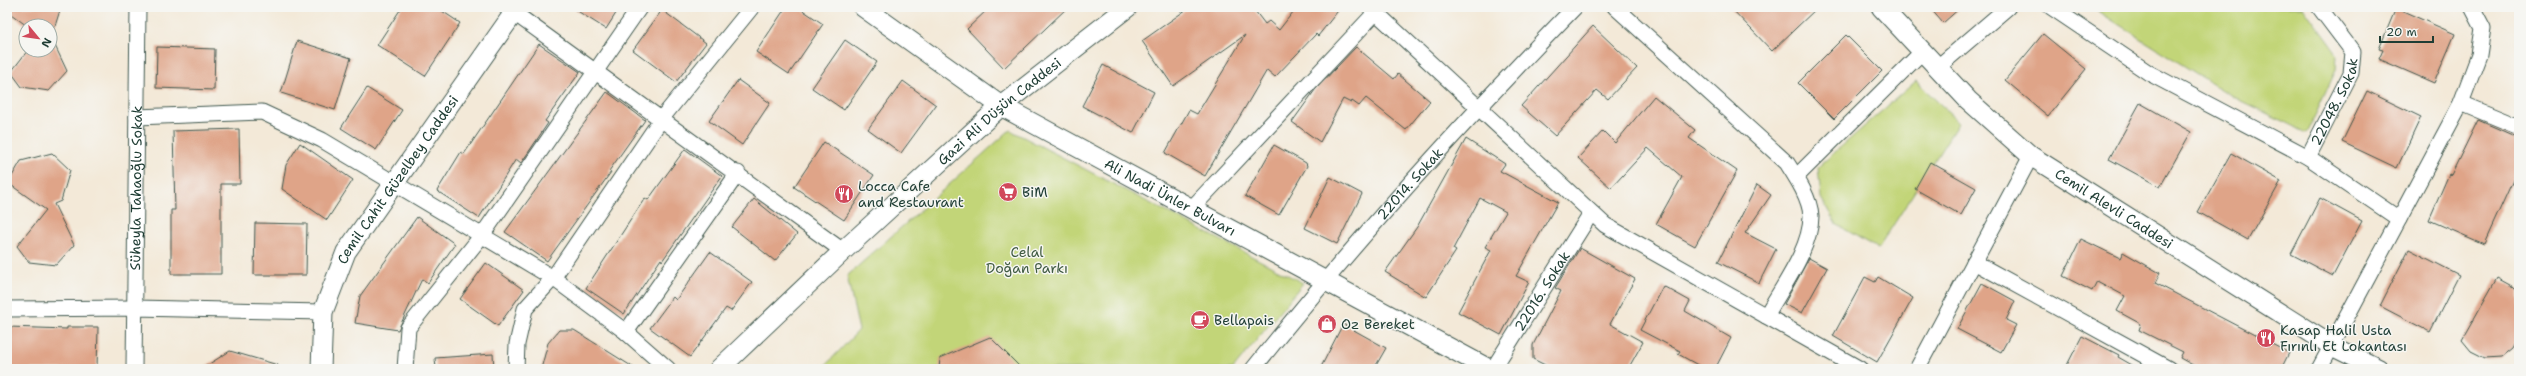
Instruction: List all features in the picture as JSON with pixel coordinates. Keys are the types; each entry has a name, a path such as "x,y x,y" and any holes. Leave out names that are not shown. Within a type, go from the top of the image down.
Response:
{"street":[{"name":"Süheyla Tahaoğlu Sokak","path":"134,369 136,308 138,7"},
{"path":"405,369 408,328 483,234 640,7"},
{"path":"516,369 517,344 525,309 553,278 662,118 752,7"},
{"name":"Ali Nadi Ünler Bulvarı","path":"863,7 1002,106 1325,279 1489,369"},
{"name":"Gazi Ali Düşün Caddesi","path":"719,369 843,251 1002,106 1128,7"},
{"name":"22014. Sokak","path":"1253,369 1325,279 1477,108 1575,7"},
{"path":"1616,7 1787,162 1796,177 1811,214 1808,239 1766,316"},
{"name":"Cemil Alevli Caddesi","path":"1881,7 1968,100 2031,156 2332,346 2379,369"},
{"path":"1938,67 2008,7"},
{"path":"2051,7 2149,73 2308,157 2399,219"},
{"name":"22048. Sokak","path":"2308,157 2351,73 2353,52 2319,7"},
{"path":"2319,369 2460,103 2479,56 2483,28 2472,7"},
{"path":"513,8 843,251"},
{"name":"Cemil Cahit Güzelbey Caddesi","path":"321,369 323,312 346,252 513,8"},
{"path":"1192,208 1373,10 1605,225 1860,369"},
{"path":"1796,177 1923,51"},
{"path":"2460,103 2519,127"},
{"path":"137,117 262,112 322,140 483,234 553,278 626,332 668,369"},
{"path":"1916,369 2031,156"},
{"path":"626,332 738,173"},
{"name":"22016. Sokak","path":"1493,369 1591,213"},
{"path":"1974,262 2168,369"},
{"path":"7,309 136,308 323,312"}],"green space":[{"path":"2091,7 2303,7 2337,54 2336,70 2307,133 2235,98"},
{"path":"1916,81 1959,122 1878,249 1836,224 1821,198 1818,167"},
{"name":"Celal Doğan Parkı","path":"1010,130 1303,283 1233,369 822,369 859,330 847,276"}],"building":[{"path":"7,7 61,7 58,18 18,18 18,19 7,11"},
{"path":"402,7 436,7 460,23 425,76 377,45"},
{"path":"571,7 620,7 606,29"},
{"path":"786,7 798,7 823,24 789,74 756,52"},
{"path":"990,7 1068,7 1004,68 967,29"},
{"path":"1190,7 1252,7 1265,24 1269,21 1279,30 1297,7 1341,7 1318,36 1316,34 1275,77 1267,70 1205,176 1165,153 1189,110 1197,114 1245,35 1173,86 1142,41"},
{"path":"1730,7 1818,7 1772,51"},
{"path":"1929,7 1961,7 1943,23"},
{"path":"2396,8 2455,34 2434,83 2379,59 2383,50 2379,49"},
{"path":"662,10 706,43 676,82 633,50"},
{"path":"1593,26 1637,68 1608,99 1597,90 1555,136 1521,106"},
{"path":"2043,34 2086,69 2048,116 2005,80"},
{"path":"1846,35 1882,71 1834,119 1798,83"},
{"path":"845,40 877,62 844,110 812,88"},
{"path":"297,41 351,58 335,110 281,93"},
{"path":"539,44 580,72 545,121 548,123 528,153 521,163 516,159 479,218 437,191 461,152 464,154"},
{"path":"157,47 215,49 214,90 156,88"},
{"path":"1356,47 1394,79 1398,74 1430,101 1406,130 1366,98 1359,106 1352,101 1351,103 1343,99 1320,142 1292,122 1315,90"},
{"path":"58,52 67,71 49,91 22,87 11,72 22,58 58,58"},
{"path":"1103,65 1154,92 1133,133 1082,106"},
{"path":"738,80 770,103 742,145 709,121"},
{"path":"903,81 936,105 901,153 868,129"},
{"path":"367,88 402,110 376,150 341,128"},
{"path":"2367,91 2421,117 2397,168 2342,142"},
{"path":"607,92 645,120 609,171 611,172 547,261 505,232"},
{"path":"1654,96 1695,130 1689,138 1737,171 1695,246 1656,224 1682,177 1648,148 1611,188 1578,158 1603,131 1615,143"},
{"path":"2140,103 2191,132 2160,187 2109,159"},
{"path":"2478,120 2519,138 2519,167 2484,244 2429,220 2449,174 2451,175"},
{"path":"239,129 240,184 221,184 221,274 171,274 171,210 175,210 173,131"},
{"path":"1466,139 1505,164 1500,171 1558,202 1516,276 1529,282 1501,335 1458,312 1491,250 1485,247 1506,212 1480,198 1453,249 1456,251 1426,297 1385,272 1417,227"},
{"path":"824,142 874,175 844,220 794,187"},
{"path":"300,143 353,180 327,220 282,189 286,165"},
{"path":"1274,145 1306,163 1307,166 1279,215 1245,196"},
{"path":"685,149 722,176 662,261 661,259 624,314 586,288 645,198 648,200"},
{"path":"52,153 70,170 61,201 54,204 74,245 56,265 29,262 17,246 46,210 8,183 21,161"},
{"path":"2231,153 2281,181 2248,240 2198,212"},
{"path":"1930,162 1976,188 1961,215 1915,189"},
{"path":"1330,177 1362,194 1337,244 1305,228"},
{"path":"1757,185 1771,195 1745,233 1776,249 1759,283 1718,262"},
{"path":"2320,198 2362,221 2333,276 2291,254"},
{"path":"754,199 797,234 775,261 732,227"},
{"path":"417,217 455,244 428,283 422,279 398,330 355,323 360,296"},
{"path":"255,223 307,224 306,275 254,275"},
{"path":"2081,239 2120,258 2123,252 2160,273 2155,283 2289,353 2281,369 2200,369 2180,358 2183,352 2139,330 2141,324 2117,311 2125,296 2097,281 2092,291 2063,276"},
{"path":"1580,248 1635,279 1610,324 1643,342 1628,369 1553,369 1533,359 1533,345 1561,291 1555,288"},
{"path":"2409,249 2459,275 2430,332 2380,306"},
{"path":"710,252 752,282 731,311 726,308 690,357 650,328 673,297 676,300"},
{"path":"1809,258 1827,268 1802,313 1784,304"},
{"path":"486,263 524,290 498,326 460,299"},
{"path":"1865,277 1875,282 1878,277 1913,298 1877,362 1833,336"},
{"path":"2497,278 2519,290 2519,335 2512,348 2501,357 2485,358 2471,351 2462,340"},
{"path":"1982,283 2015,301 2006,320 2016,325 2001,352 1957,329"},
{"path":"1663,286 1690,301 1685,311 1731,338 1715,369 1705,369 1678,354 1680,351 1640,330"},
{"path":"1343,324 1386,348 1374,369 1320,369"},
{"path":"9,327 67,329 67,327 98,327 97,369 8,369"},
{"path":"559,330 574,330 636,369 541,369 548,343"},
{"path":"2082,336 2119,355 2118,357 2139,369 2065,369"},
{"path":"990,337 1022,369 939,369 940,358"},
{"path":"230,351 278,365 277,369 201,369"},
{"path":"493,354 494,369 436,369 435,358"}],"place":[{"name":"BiM","path":"1008,192"},
{"name":"Locca Cafe and Restaurant","path":"844,194"},
{"name":"Bellapais","path":"1200,320"},
{"name":"Oz Bereket","path":"1327,324"},
{"name":"Kasap Halil Usta Fırınlı Et Lokantası","path":"2266,338"}]}
